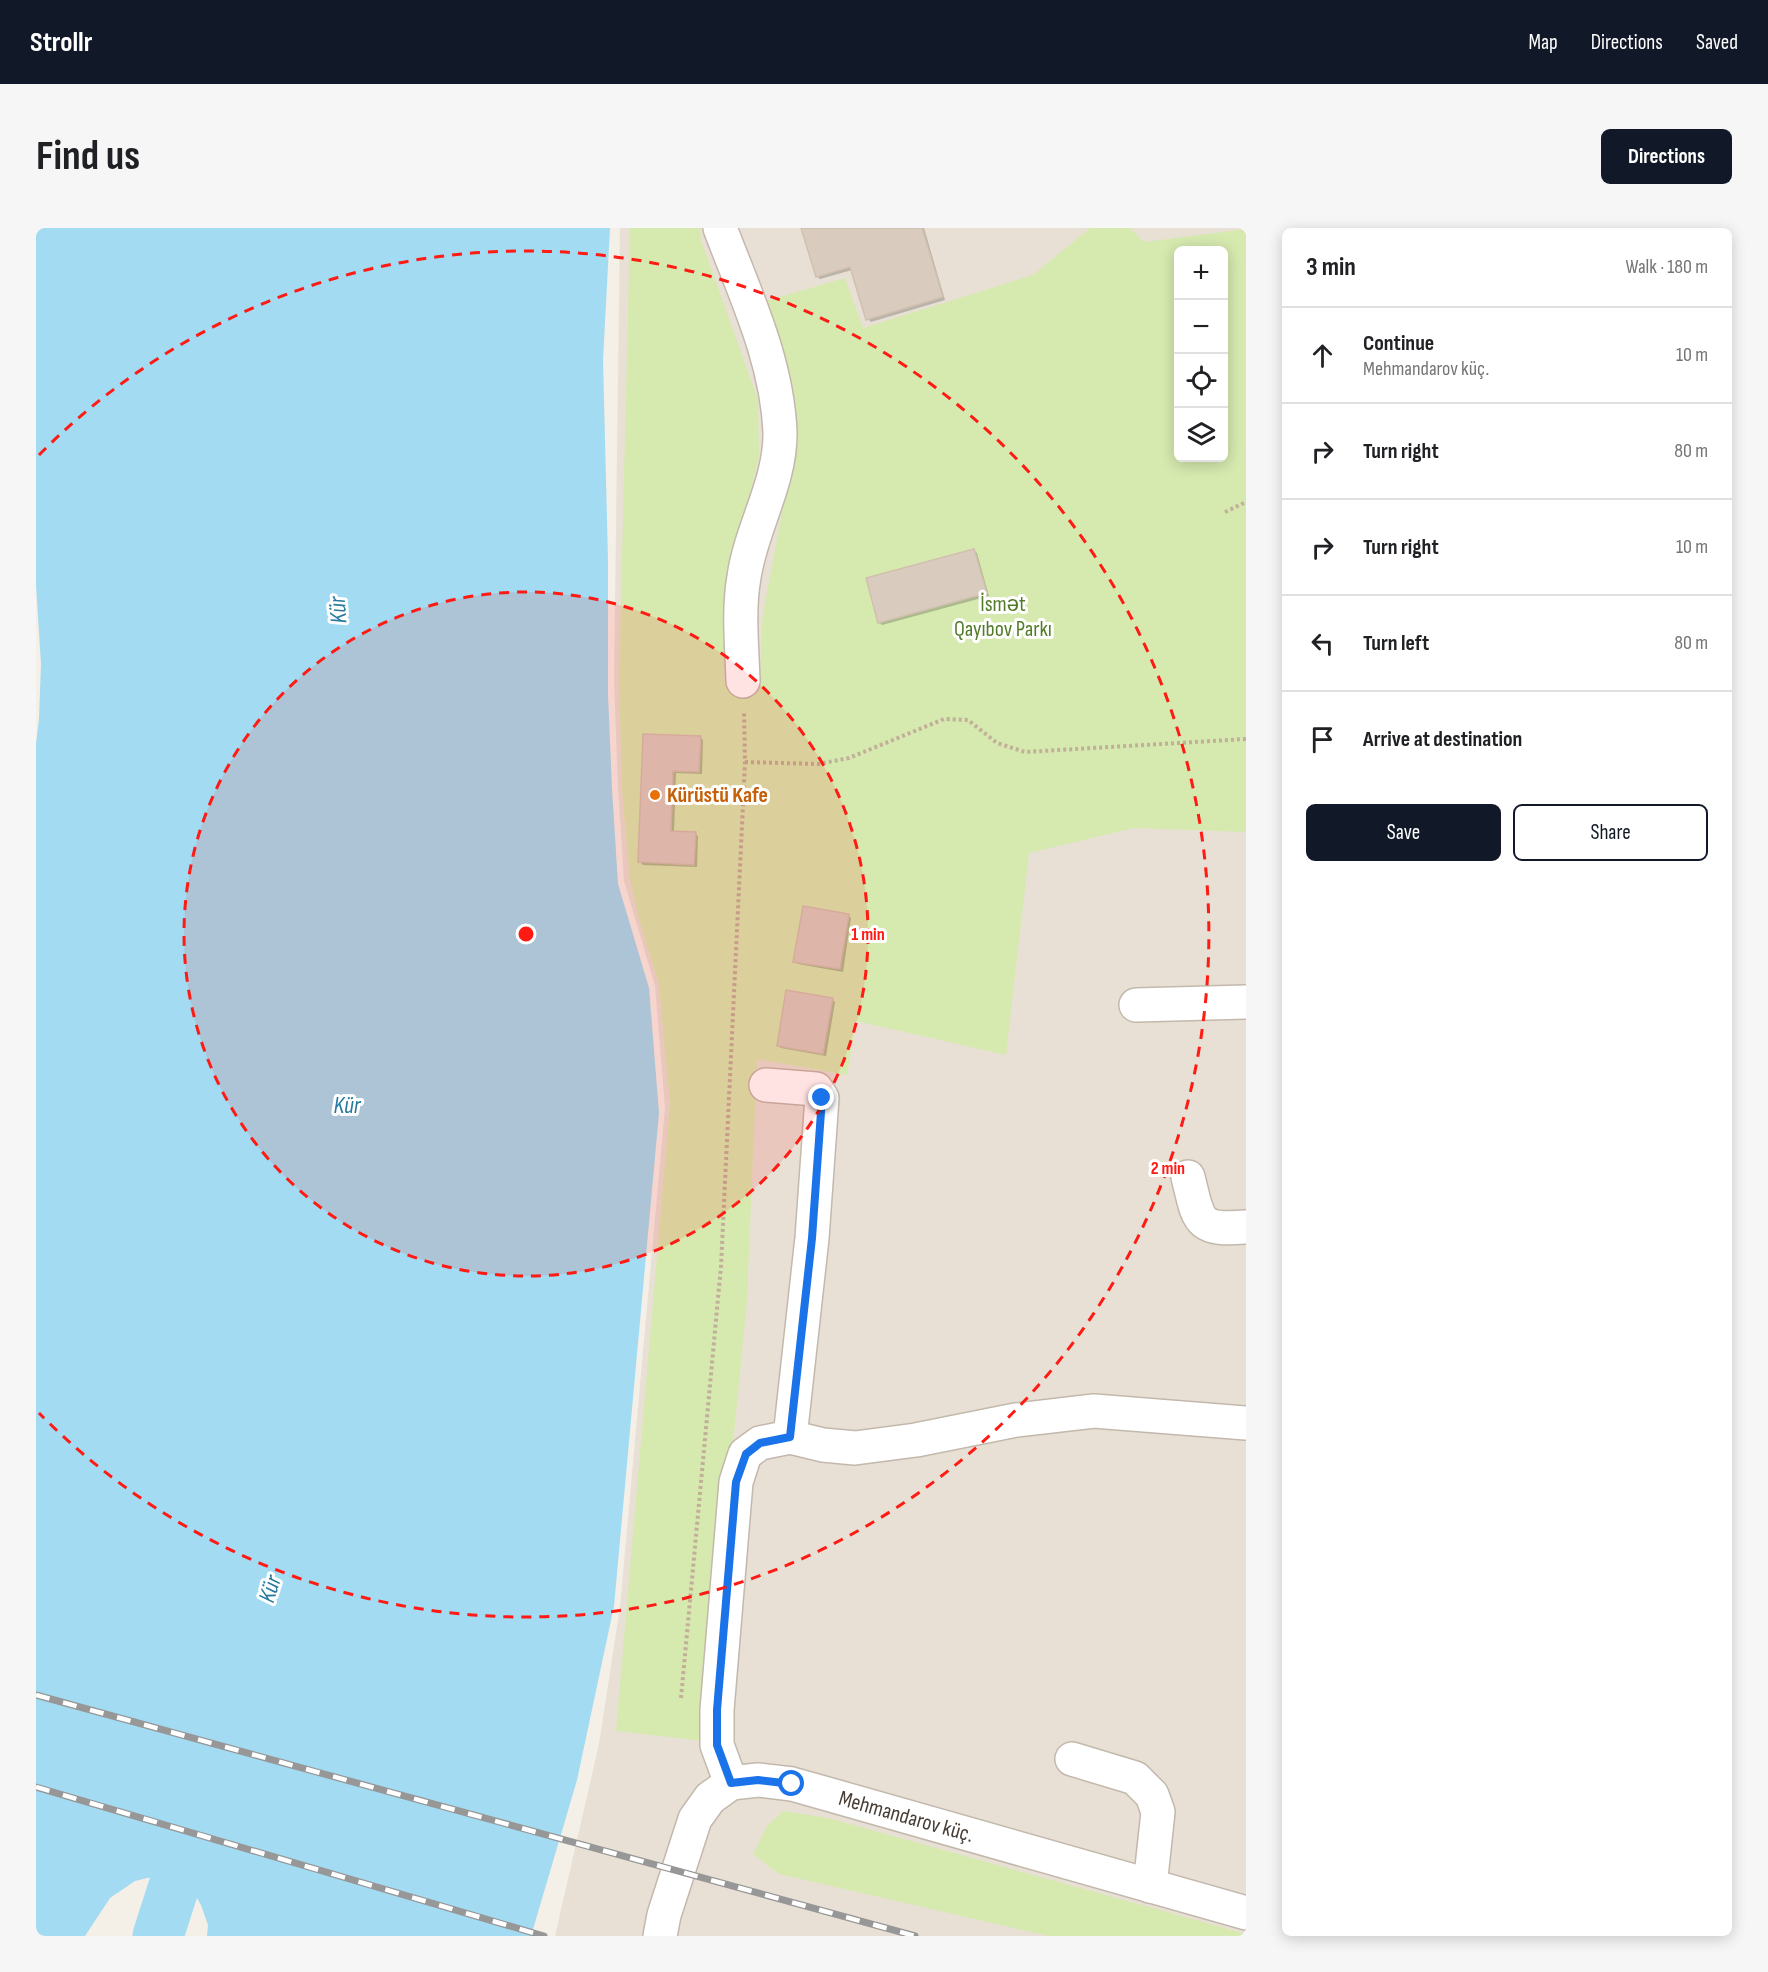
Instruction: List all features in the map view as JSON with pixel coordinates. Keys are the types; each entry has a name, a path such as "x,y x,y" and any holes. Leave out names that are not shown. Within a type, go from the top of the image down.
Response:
{"street":[{"path":"720,228 767,350 776,391 780,434 775,472 744,575 741,601 743,681"},
{"path":"1136,1005 1246,1002"},
{"path":"765,1085 816,1089 822,1098 812,1238 790,1437"},
{"path":"1188,1177 1197,1215 1204,1224 1226,1229 1246,1227"},
{"path":"660,1936 664,1915 695,1819 710,1798 731,1783 717,1745 717,1710 736,1482 746,1454 760,1443 790,1437 823,1445 855,1448 916,1440 1016,1420 1094,1411 1246,1423"},
{"path":"1072,1759 1135,1778 1152,1795 1158,1812 1150,1886"},
{"name":"Mehmandarov küç.","path":"731,1783 758,1780 792,1784 1246,1913"}],"path":[{"path":"1225,512 1246,502"},
{"path":"681,1698 721,1266 745,762 743,681"},
{"path":"745,762 818,764 849,758 944,719 968,720 997,743 1026,752 1246,739"}],"shaded area":[{"path":"620,228 1246,228 1246,1936 555,1936 599,1744 620,1607 665,1108 655,986 624,881 614,680"}],"green space":[{"name":"İsmət Qayıbov Parkı","path":"630,228 700,228 701,240 758,400 759,456 728,586 724,681 760,681 762,619 791,464 762,302 845,278 863,328 1033,275 1090,228 1130,228 1144,242 1246,229 1246,832 1134,828 1029,853 1006,1055 856,1021 847,1075 757,1059 747,1301 704,1741 616,1731 670,1105 659,985 638,916 630,879 622,791 619,680"},
{"path":"783,1811 828,1818 1246,1934 1246,1936 1048,1936 779,1874 753,1854 767,1826"}],"water":[{"name":"Kür","path":"36,228 610,228 603,360 608,560 608,695 612,789 618,884 649,988 659,1113 614,1606 577,1780 531,1936 207,1936 208,1925 201,1905 188,1883 164,1874 135,1881 110,1898 85,1936 36,1936 36,744 41,664 36,585"}],"building":[{"path":"801,228 922,228 943,297 866,320 850,267 816,277"},
{"path":"974,549 987,593 878,623 866,578"},
{"path":"643,734 701,736 699,772 673,771 671,831 696,832 694,865 638,862"},
{"path":"803,906 849,914 840,969 793,962"},
{"path":"786,990 833,998 823,1054 777,1046"}],"waterway":[{"name":"Kür","path":"158,1936 198,1811"}],"railway":[{"path":"36,1695 915,1936"},
{"path":"36,1787 544,1936"}],"place":[{"name":"Kürüstü Kafe","path":"655,795"}],"route":[{"path":"792,1784 758,1780 731,1783 717,1745 717,1710 736,1482 746,1454 760,1443 790,1437 812,1238 822,1098"}]}
